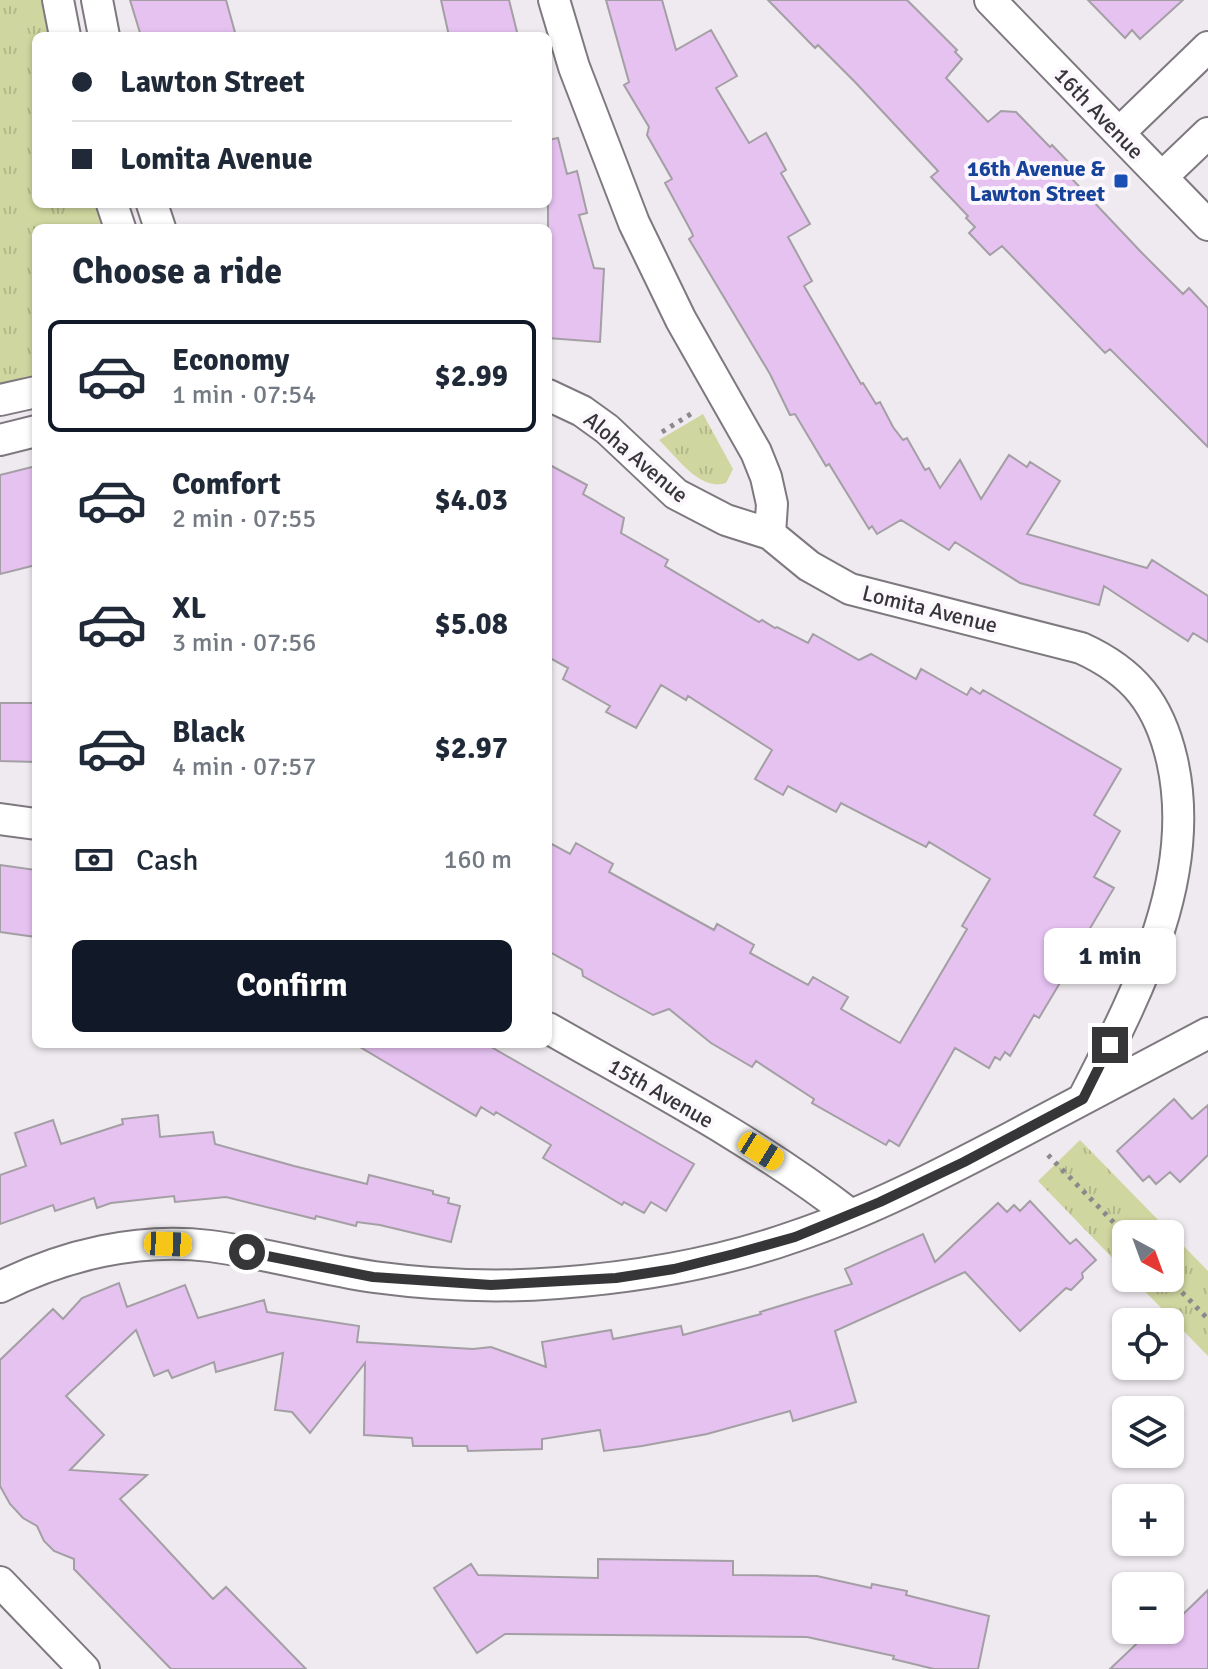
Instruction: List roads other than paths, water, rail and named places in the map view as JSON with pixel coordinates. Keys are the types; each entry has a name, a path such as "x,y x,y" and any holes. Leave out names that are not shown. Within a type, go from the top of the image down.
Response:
{"street":[{"path":"58,0 64,32"},
{"path":"97,0 103,32"},
{"path":"554,0 574,67 634,223 681,320 756,452 772,504 770,534"},
{"name":"16th Avenue","path":"990,0 1208,225"},
{"path":"1119,133 1208,47"},
{"path":"1162,177 1208,133"},
{"path":"0,400 32,393"},
{"name":"Aloha Avenue","path":"552,397 582,411 607,429 688,502 726,520 770,534"},
{"path":"0,440 32,432"},
{"name":"Lomita Avenue","path":"770,534 809,566 850,589 888,601 1051,639 1106,660 1127,675 1158,717 1169,747 1179,806 1172,875 1152,951 1117,1032 1083,1099"},
{"path":"0,819 32,823"},
{"name":"15th Avenue","path":"552,1030 743,1140 815,1187 851,1215"},
{"path":"0,1287 35,1269 79,1257 124,1248 168,1244 207,1246 373,1277 430,1283 491,1285 571,1282 674,1269 795,1237 851,1215 922,1183 1208,1033"},
{"path":"0,1582 84,1669"}],"place":[{"name":"16th Avenue & Lawton Street","path":"1121,181"}]}
